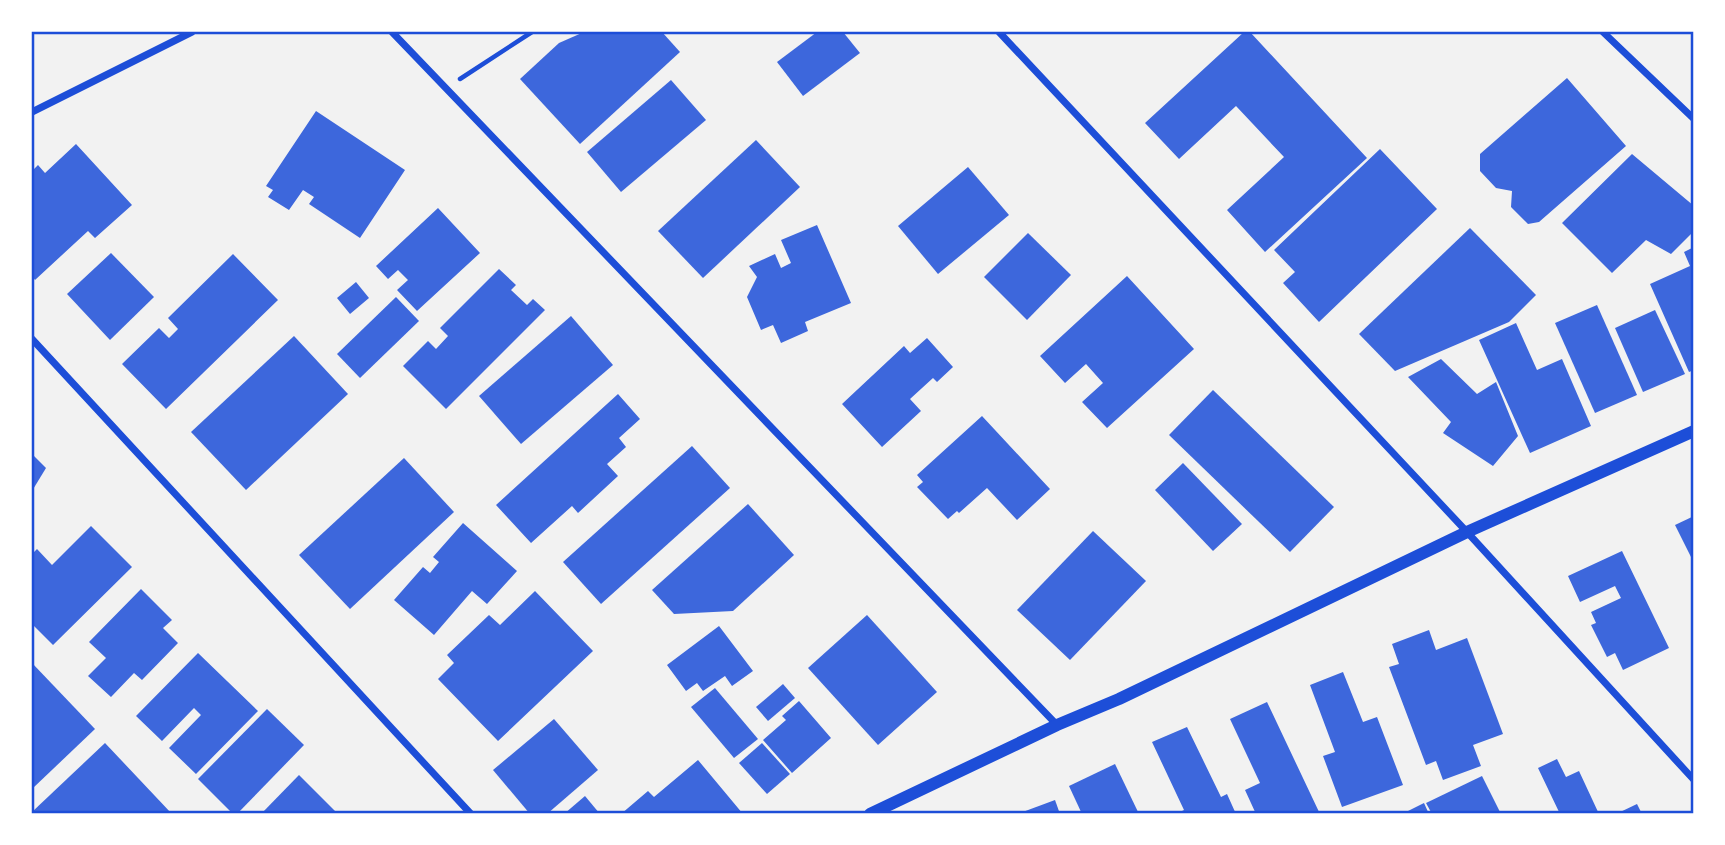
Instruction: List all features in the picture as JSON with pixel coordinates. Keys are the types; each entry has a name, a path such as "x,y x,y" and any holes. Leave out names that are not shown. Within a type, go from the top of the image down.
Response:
{"street":[{"path":"32,112 192,32"},
{"path":"392,32 1057,725"},
{"path":"999,32 1467,531 1693,780"},
{"path":"1604,32 1693,119"},
{"path":"32,340 471,814"},
{"path":"870,814 1057,725 1119,699 1467,531 1693,431"}],"path":[{"path":"447,87 532,32"}],"building":[{"path":"584,32 662,32 680,52 580,144 520,79 559,43"},
{"path":"817,32 843,32 860,53 803,96 777,62"},
{"path":"1244,32 1250,32 1367,158 1265,252 1227,210 1284,157 1236,106 1179,159 1145,123"},
{"path":"1567,78 1626,146 1539,222 1528,224 1511,207 1512,191 1496,188 1480,171 1480,154"},
{"path":"671,80 706,120 621,192 587,152"},
{"path":"316,111 405,170 360,238 309,204 314,197 303,190 289,210 268,197 273,190 266,186"},
{"path":"756,140 800,187 703,278 658,231"},
{"path":"76,144 132,205 95,238 88,231 35,280 32,276 32,171 38,165 45,173"},
{"path":"1380,149 1437,209 1319,322 1283,283 1295,272 1274,250"},
{"path":"1632,154 1694,206 1694,231 1671,254 1646,240 1612,273 1562,223"},
{"path":"968,167 1009,215 938,274 898,226"},
{"path":"438,208 480,253 417,311 397,290 408,280 398,270 388,279 376,266"},
{"path":"817,225 851,303 805,322 808,331 781,343 773,325 761,330 747,297 757,277 749,266 775,254 781,268 791,263 781,240"},
{"path":"1470,228 1536,295 1509,322 1395,371 1359,334"},
{"path":"1028,233 1071,275 1027,320 984,277"},
{"path":"1694,247 1694,370 1689,372 1650,284 1690,266 1684,252"},
{"path":"111,253 154,297 110,340 67,294"},
{"path":"233,254 278,300 166,409 122,364 159,328 169,338 178,329 168,318"},
{"path":"499,269 516,285 511,290 527,305 533,299 545,310 446,409 403,366 428,341 436,349 448,336 440,328"},
{"path":"1127,276 1194,349 1107,428 1082,402 1103,383 1086,364 1065,383 1040,356"},
{"path":"356,282 369,298 350,314 337,298"},
{"path":"396,297 419,321 360,378 337,354"},
{"path":"1597,305 1637,395 1595,413 1555,323"},
{"path":"1655,310 1685,374 1643,392 1615,328"},
{"path":"571,316 613,365 521,444 479,396"},
{"path":"1516,323 1537,370 1562,359 1591,426 1530,453 1479,340"},
{"path":"294,336 348,394 246,490 191,432"},
{"path":"927,338 953,367 937,382 933,378 910,399 921,411 882,447 842,404 904,346 910,353"},
{"path":"1441,359 1477,394 1496,382 1518,436 1493,466 1443,433 1451,422 1408,377"},
{"path":"1213,390 1334,507 1290,552 1169,435"},
{"path":"618,394 640,419 619,438 626,447 607,464 618,476 578,513 572,506 531,543 496,505"},
{"path":"982,416 1050,489 1017,520 987,488 959,513 957,511 948,519 917,487 923,482 917,475"},
{"path":"692,446 730,488 601,604 563,562"},
{"path":"32,454 46,468 32,491"},
{"path":"404,458 454,512 350,609 299,555"},
{"path":"1183,463 1242,524 1213,551 1155,490"},
{"path":"748,504 794,555 733,611 674,614 652,590"},
{"path":"1694,516 1694,563 1675,525"},
{"path":"463,523 517,571 487,604 472,591 434,635 394,600 423,567 430,573 439,562 433,557"},
{"path":"91,526 132,567 53,645 32,624 32,554 37,549 52,565"},
{"path":"1093,531 1146,581 1070,660 1017,610"},
{"path":"1622,551 1669,648 1623,670 1615,653 1607,657 1591,625 1596,623 1591,612 1621,598 1615,586 1580,602 1568,576"},
{"path":"141,589 172,620 163,628 178,643 142,680 134,673 111,697 88,676 106,658 89,642"},
{"path":"535,591 593,651 498,741 438,679 454,663 447,655 489,615 500,625"},
{"path":"867,615 937,692 878,745 808,668"},
{"path":"719,626 753,671 732,686 725,676 703,691 697,683 686,691 667,665"},
{"path":"1429,630 1436,650 1467,638 1503,734 1473,745 1481,766 1443,780 1436,761 1426,765 1389,667 1399,664 1392,644"},
{"path":"198,653 258,711 196,774 169,748 201,715 194,708 162,741 136,716"},
{"path":"32,663 95,729 32,789"},
{"path":"1343,672 1363,722 1377,717 1403,785 1342,807 1323,756 1335,752 1310,685"},
{"path":"783,684 795,698 768,721 756,707"},
{"path":"715,688 758,739 734,758 691,707"},
{"path":"799,701 831,738 792,773 763,740 786,720 782,716"},
{"path":"1267,702 1320,814 1256,814 1245,790 1260,783 1230,719"},
{"path":"267,709 304,745 237,814 233,814 198,779"},
{"path":"554,719 598,770 547,814 530,814 493,770"},
{"path":"1187,727 1221,797 1227,794 1236,814 1176,814 1184,810 1152,742"},
{"path":"105,743 172,814 32,814 32,812"},
{"path":"762,743 790,774 767,794 739,763"},
{"path":"1557,759 1566,777 1579,771 1599,814 1560,814 1538,768"},
{"path":"698,760 743,814 621,814 648,791 654,797"},
{"path":"1115,764 1139,814 1082,814 1069,786"},
{"path":"299,775 336,812 261,814"},
{"path":"1482,776 1501,814 1432,814 1426,803"},
{"path":"585,796 600,814 564,814"},
{"path":"1055,800 1060,814 1020,814 1020,813"},
{"path":"1424,803 1429,814 1402,814"},
{"path":"1637,804 1642,814 1616,814"}]}
